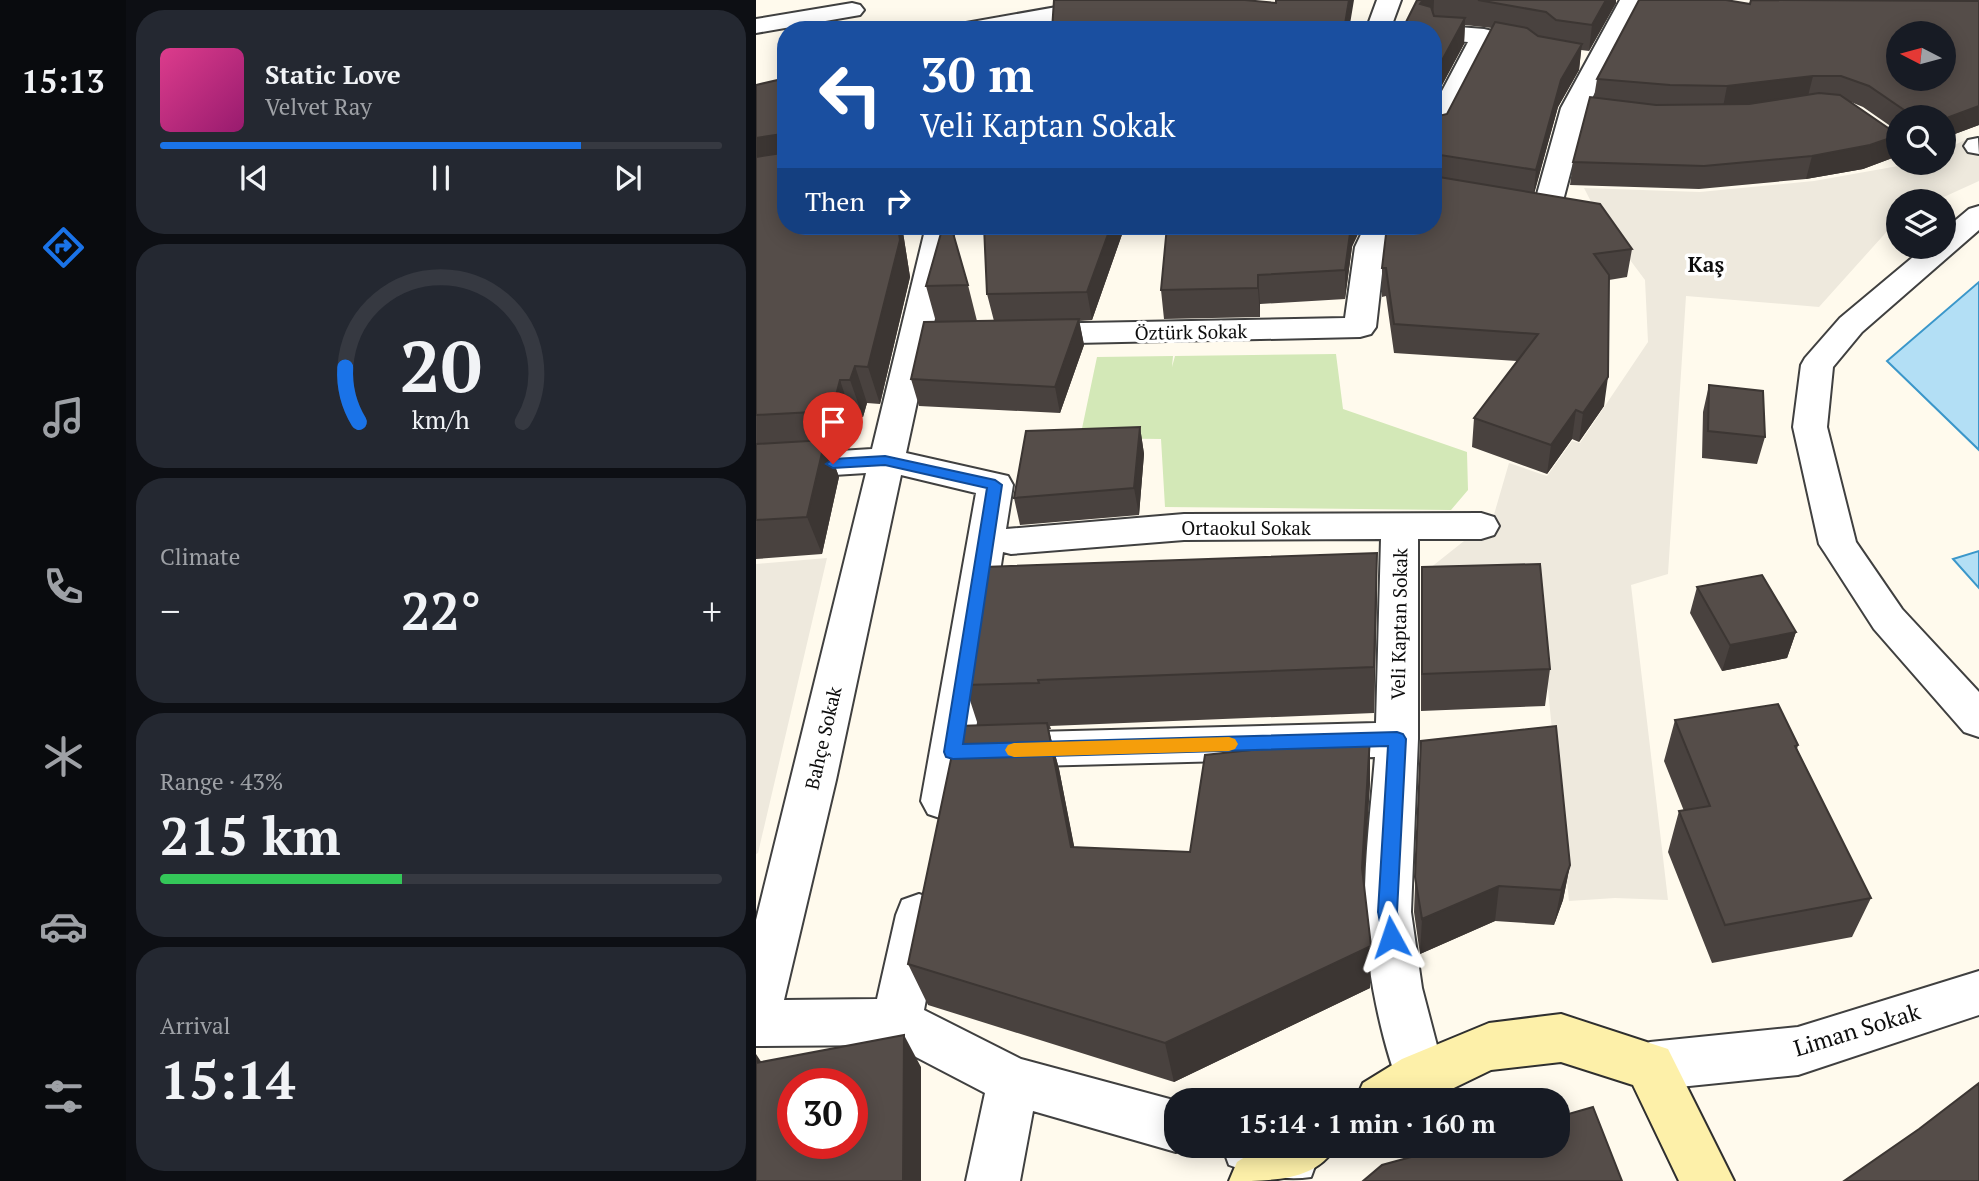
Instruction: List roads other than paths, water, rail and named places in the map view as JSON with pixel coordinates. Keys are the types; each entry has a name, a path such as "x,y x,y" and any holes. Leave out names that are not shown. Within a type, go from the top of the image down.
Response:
{"main road":[{"path":"1400,1088 1489,1047 1561,1038 1650,1066 1707,1181"}],"street":[{"path":"1017,21 1136,0"},
{"path":"1387,21 1389,0"},
{"path":"1547,212 1574,108 1631,0"},
{"path":"786,21 852,10"},
{"path":"756,26 777,22"},
{"path":"1442,33 1484,36 1534,46 1545,55 1600,63"},
{"path":"1442,102 1484,36"},
{"path":"1574,108 1666,118"},
{"path":"1956,235 1979,215"},
{"name":"Bahçe Sokak","path":"756,1015 814,780 885,460 930,335 939,235"},
{"name":"Öztürk Sokak","path":"999,335 1360,327 1370,247 1376,235"},
{"path":"1928,259 1851,325 1817,365 1810,427 1838,544 1888,619 1979,720"},
{"path":"756,468 885,460 995,485 953,752 897,1022"},
{"name":"Ortaokul Sokak","path":"1011,541 1184,527 1481,526"},
{"name":"Veli Kaptan Sokak","path":"1400,528 1397,739 1388,912 1398,988 1400,1088"},
{"path":"953,752 1397,739"},
{"name":"Liman Sokak","path":"1650,1066 1798,1051 1979,993"},
{"path":"756,1023 897,1022 1013,1081 1164,1123"},
{"path":"993,1181 1013,1081"}],"water":[{"path":"1979,282 1979,450 1887,361"},
{"path":"1979,551 1979,588 1953,559"}],"district":[{"name":"Kaş","path":"1706,265"}]}
